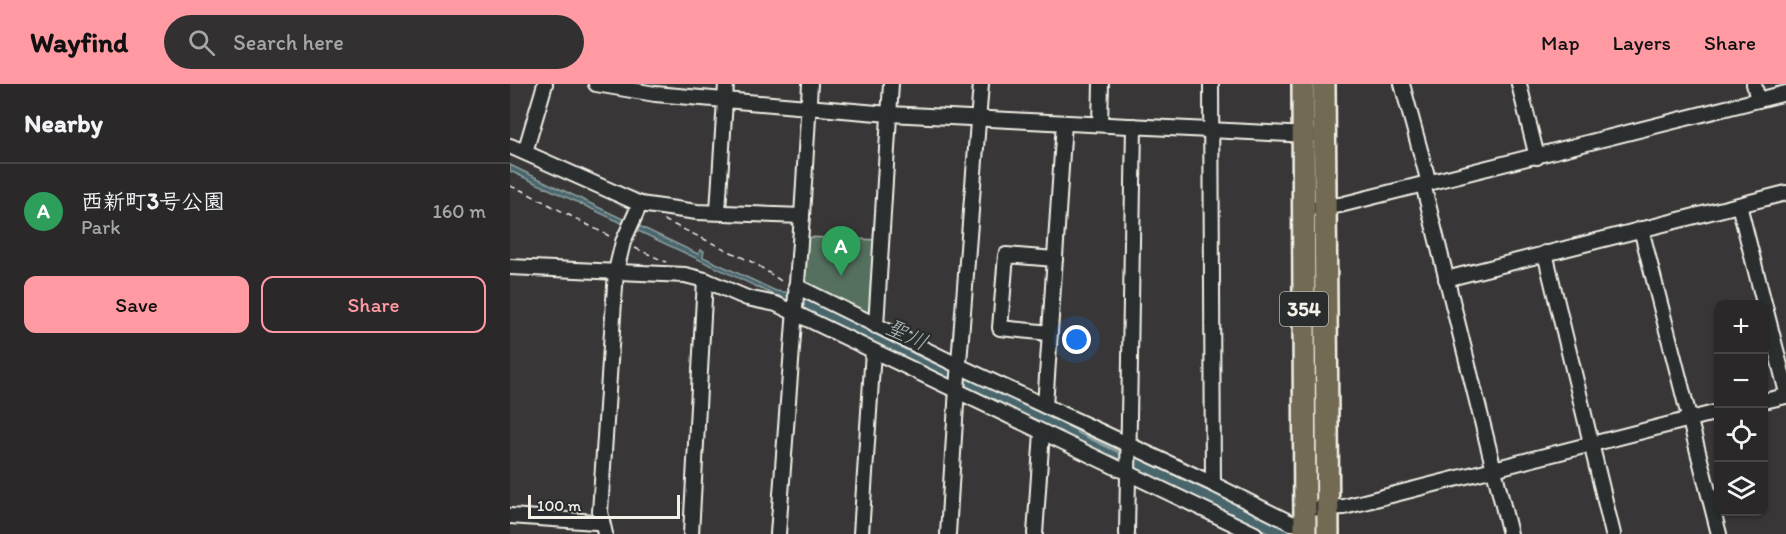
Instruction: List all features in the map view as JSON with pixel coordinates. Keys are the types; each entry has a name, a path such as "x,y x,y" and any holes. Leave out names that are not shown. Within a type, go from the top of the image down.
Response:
{"highway":[{"name":"354","path":"1303,84 1305,522"},
{"name":"354","path":"1324,84 1328,534"}],"street":[{"path":"525,152 545,84"},
{"path":"596,84 656,94 889,114 1325,135"},
{"path":"718,211 726,84"},
{"path":"777,534 796,301 810,84"},
{"path":"876,326 891,84"},
{"path":"948,534 981,84"},
{"path":"1100,124 1101,84"},
{"path":"1211,84 1213,484"},
{"path":"1402,84 1446,279 1510,534"},
{"path":"1520,84 1538,157"},
{"path":"1754,84 1758,100"},
{"path":"1304,208 1326,207 1538,157 1786,93"},
{"path":"1045,406 1064,123"},
{"path":"1127,534 1134,126"},
{"path":"510,146 642,208 802,216"},
{"path":"1446,279 1786,193"},
{"path":"1739,205 1786,389"},
{"path":"604,527 600,512 616,271 624,240 642,208"},
{"path":"1641,229 1719,534"},
{"path":"1545,253 1613,534"},
{"path":"1050,333 1000,328 1006,255 1055,259"},
{"path":"510,267 685,275 705,280 747,298 776,304 796,301 876,326 959,368 1213,484 1291,523 1305,522 1328,509 1344,507 1714,413"},
{"path":"691,534 705,280"},
{"path":"796,301 873,351 957,389 1042,432 1128,470 1255,534"},
{"path":"861,534 873,351"},
{"path":"1768,400 1786,396"},
{"path":"1035,534 1042,432"},
{"path":"510,516 596,522 604,527"}],"path":[{"path":"510,186 674,266"},
{"path":"642,208 756,264 783,283 796,301"}],"green space":[{"path":"805,237 881,240 876,322 802,285"}],"water":[{"path":"510,165 629,222 628,226 510,171"},
{"path":"635,224 698,254 701,250 704,251 703,257 776,291 792,293 790,309 772,294 634,229"},
{"path":"803,297 954,372 953,386 802,314"},
{"path":"966,375 1123,454 1123,466 966,390"},
{"path":"1135,455 1294,534 1270,534 1134,471"}],"waterway":[{"name":"聖川","path":"1077,432 1125,455"}],"place":[{"name":"西新町3号公園","path":"841,276"}]}
